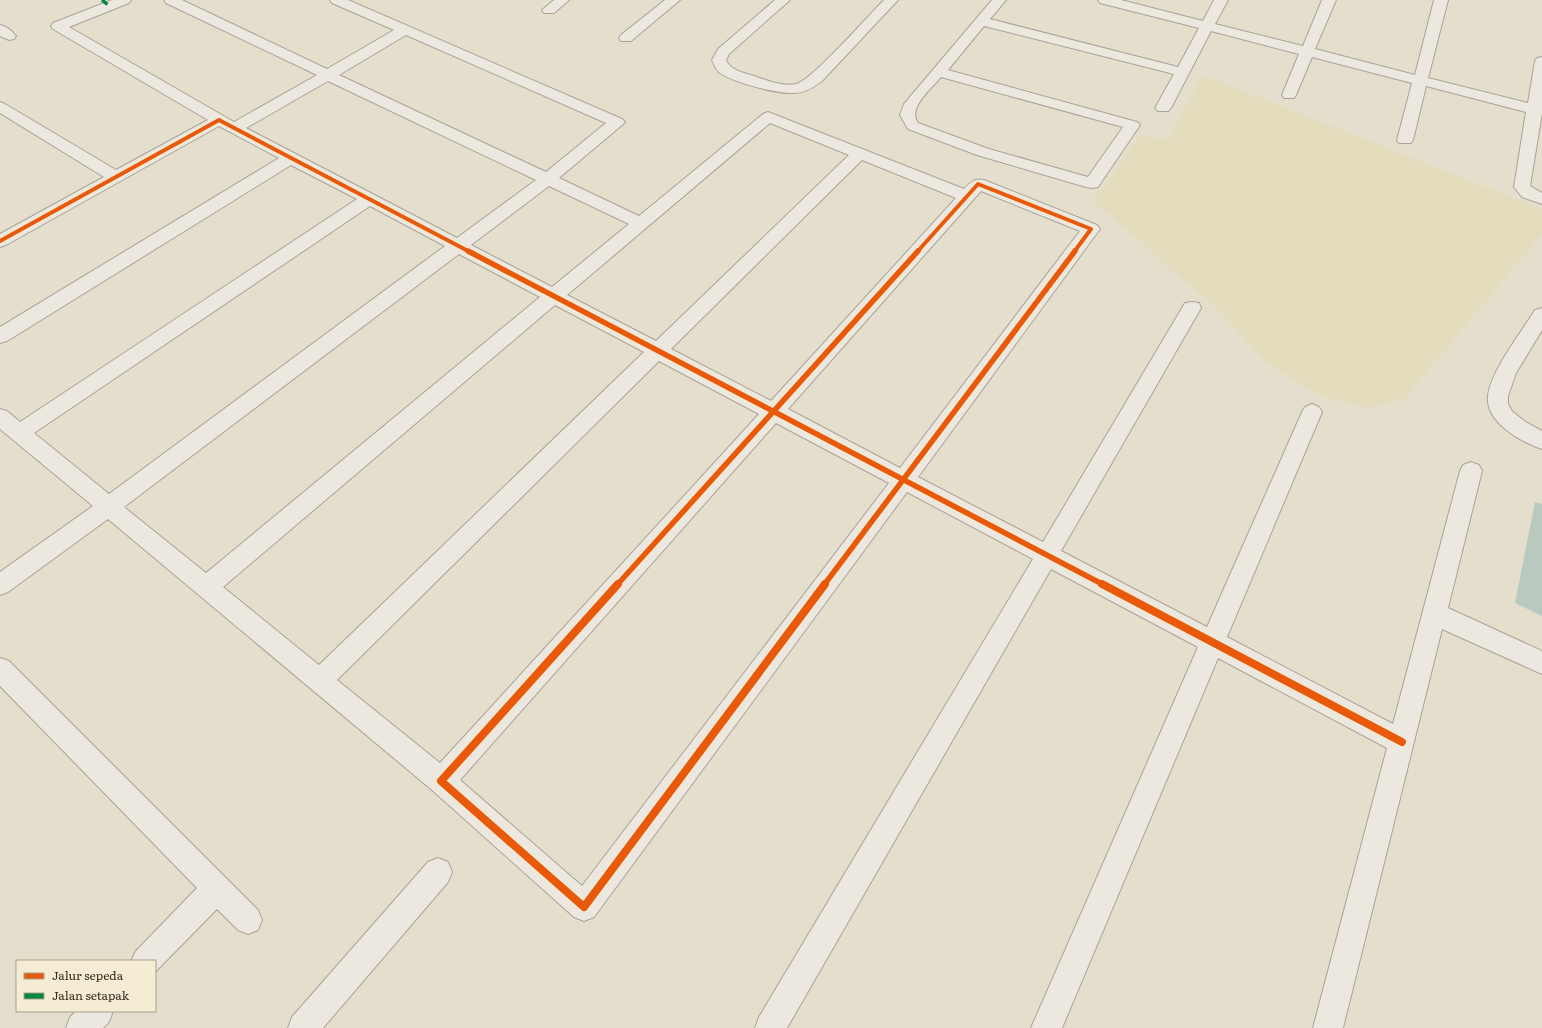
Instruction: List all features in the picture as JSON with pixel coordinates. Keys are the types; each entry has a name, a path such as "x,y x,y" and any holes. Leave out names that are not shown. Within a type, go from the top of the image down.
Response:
{"street":[{"path":"124,0 105,3 58,26 226,124 1402,742"},
{"path":"171,0 328,76 641,223"},
{"path":"0,585 108,507 547,179 617,122 336,0"},
{"path":"549,10 562,0"},
{"path":"626,38 673,0"},
{"path":"783,0 723,52 719,60 721,65 727,71 745,78 790,89 807,86 817,78 891,0"},
{"path":"939,72 1132,125 1092,183 983,152 913,126 908,121 908,110 939,72 981,21 999,0"},
{"path":"1109,0 1307,52 1539,109"},
{"path":"1163,108 1221,0"},
{"path":"1289,95 1329,0"},
{"path":"1405,140 1441,0"},
{"path":"981,21 1182,72"},
{"path":"0,241 116,177 328,76 404,30"},
{"path":"1542,62 1539,109 1522,187 1528,193 1542,199"},
{"path":"0,107 116,177"},
{"path":"206,587 768,117 967,196"},
{"path":"320,680 860,154"},
{"path":"0,336 291,158"},
{"path":"0,417 441,781 584,907 1090,229 978,184 441,781"},
{"path":"19,433 369,199"},
{"path":"770,1028 1192,308"},
{"path":"1542,315 1503,379 1498,392 1498,404 1508,419 1525,432 1542,441"},
{"path":"1046,1028 1312,412"},
{"path":"1328,1028 1471,472"},
{"path":"1435,614 1542,663"},
{"path":"0,669 248,920"},
{"path":"303,1028 438,872"},
{"path":"147,960 217,888"},
{"path":"81,1028 97,1012"}],"shaded area":[{"path":"1203,75 1542,209 1542,234 1403,400 1368,408 1316,394 1267,363 1214,307 1094,201 1141,135 1168,140"},
{"path":"1535,502 1542,504 1542,616 1515,603"}],"marked path":[{"path":"102,0 108,5"}],"cycle path":[{"path":"0,241 219,120 1402,742"},
{"path":"978,184 1091,229 584,907 441,781 978,184"}]}
